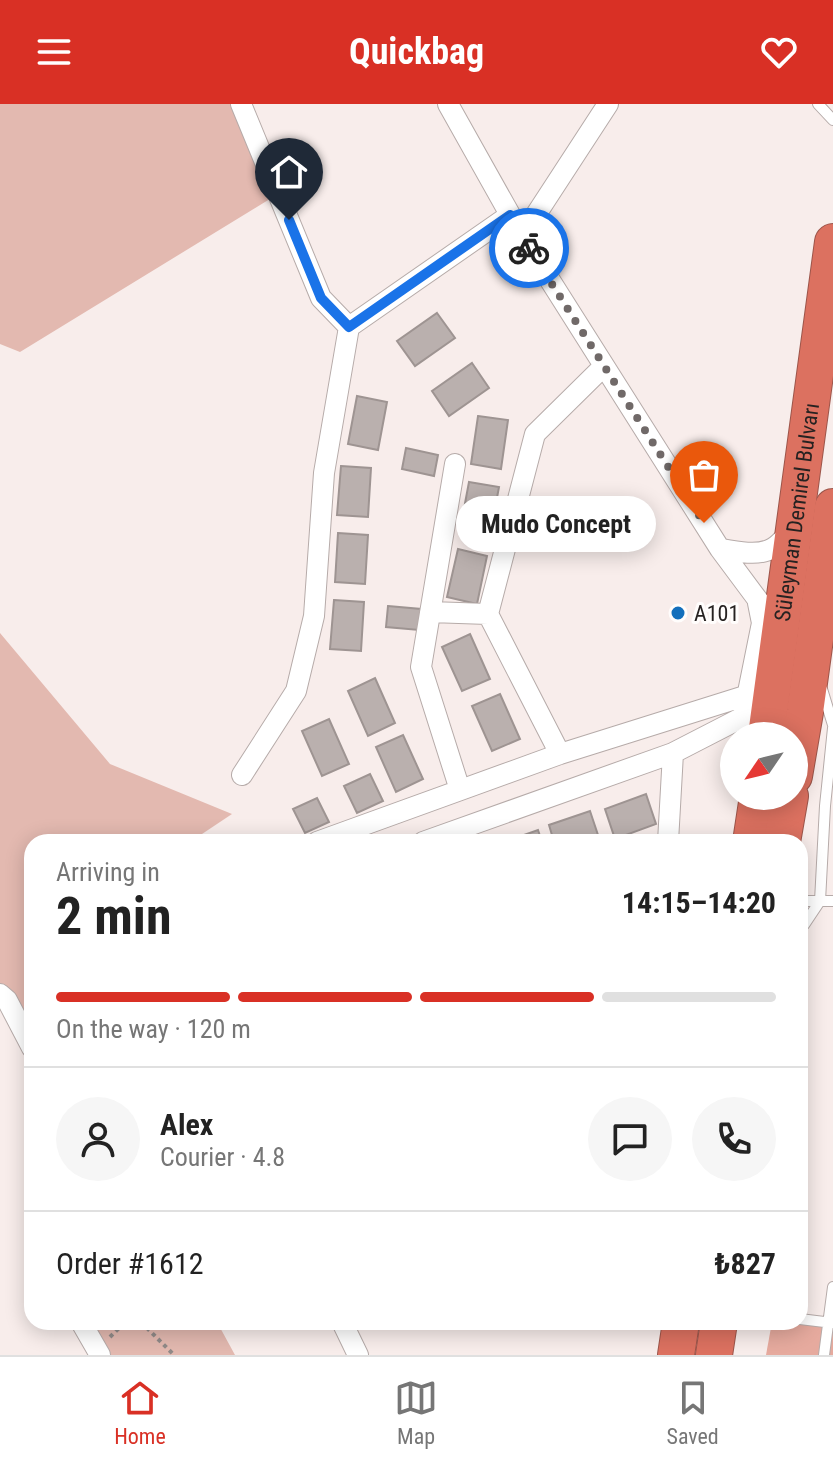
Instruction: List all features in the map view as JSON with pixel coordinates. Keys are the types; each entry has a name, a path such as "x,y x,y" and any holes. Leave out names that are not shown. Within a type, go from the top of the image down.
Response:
{"highway":[{"name":"Süleyman Demirel Bulvarı","path":"768,722 833,242"},
{"name":"Süleyman Demirel Bulvarı","path":"803,722 828,588 833,507"},
{"path":"752,834 756,810"},
{"path":"783,834 788,810"},
{"path":"676,1355 680,1330"},
{"path":"714,1355 718,1330"}],"street":[{"path":"241,104 321,298 349,327"},
{"path":"448,104 522,236 604,366 720,549 781,631"},
{"path":"522,236 608,104"},
{"path":"242,775 296,691 314,616 324,473 349,327 510,215"},
{"path":"560,754 488,614 535,434 604,366"},
{"path":"455,464 421,667 460,790"},
{"path":"720,549 762,552 773,548 796,527"},
{"path":"445,834 673,753 743,717 762,623 758,600"},
{"path":"430,612 488,614"},
{"path":"339,834 560,754 748,695"},
{"path":"668,834 673,753"},
{"path":"0,994 7,1000 24,1033"},
{"path":"86,1330 100,1355"},
{"path":"346,1330 358,1355"}],"lane":[{"path":"818,104 833,120"},
{"path":"808,919 820,901 833,726 813,659"},
{"path":"808,901 833,901"},
{"path":"824,1355 833,1287"},
{"path":"808,1320 830,1322"}],"path":[{"path":"149,1330 174,1355"}],"shaded area":[{"path":"0,104 241,104 278,194 20,352 0,344"},
{"path":"0,633 110,764 232,814 202,834 24,834 24,1032 0,994"},
{"path":"808,1323 833,1323 833,1355 766,1355 771,1330 808,1330"},
{"path":"86,1330 221,1330 235,1355 100,1355"}],"building":[{"path":"437,313 455,338 415,366 397,341"},
{"path":"472,363 489,388 449,416 432,391"},
{"path":"357,396 387,402 378,450 348,444"},
{"path":"478,416 508,420 501,469 471,464"},
{"path":"406,448 438,455 434,476 402,469"},
{"path":"341,466 371,468 368,517 337,515"},
{"path":"469,482 499,487 490,535 460,530"},
{"path":"338,533 368,535 365,584 335,582"},
{"path":"458,549 487,556 477,604 447,597"},
{"path":"334,600 364,602 361,651 330,649"},
{"path":"388,606 421,609 419,630 386,627"},
{"path":"470,634 490,679 462,691 442,647"},
{"path":"375,678 395,723 368,736 348,691"},
{"path":"500,694 520,739 492,751 472,706"},
{"path":"329,719 349,764 322,776 302,731"},
{"path":"403,735 423,779 396,792 376,747"},
{"path":"370,774 383,801 357,813 344,786"},
{"path":"646,794 656,824 629,834 613,834 605,809"},
{"path":"317,798 329,822 305,833 293,809"},
{"path":"590,811 598,834 552,834 549,825"}],"way so far":[{"path":"529,248 704,523"}],"place":[{"name":"Mudo Concept","path":"704,523"},
{"name":"A101","path":"678,613"}],"route":[{"path":"289,220 321,298 349,327 510,215 529,248"}]}
